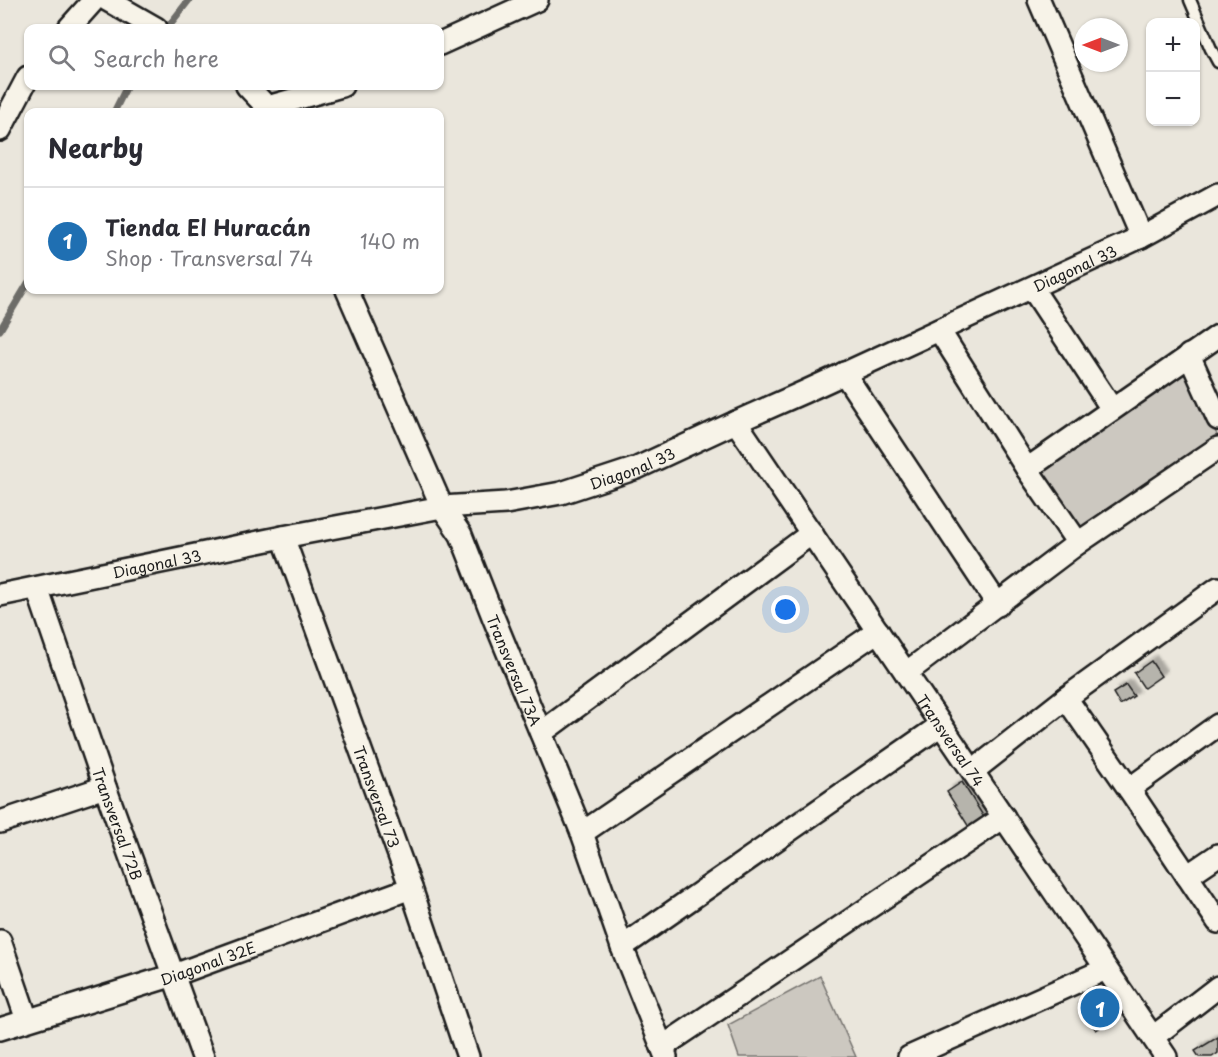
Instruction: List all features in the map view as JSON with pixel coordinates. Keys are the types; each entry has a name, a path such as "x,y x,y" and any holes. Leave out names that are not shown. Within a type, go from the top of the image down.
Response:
{"street":[{"path":"73,24 94,0"},
{"path":"444,42 537,0"},
{"path":"1039,0 1141,237"},
{"path":"116,5 149,24"},
{"path":"0,130 24,85"},
{"path":"251,90 267,108"},
{"path":"275,108 330,90"},
{"name":"Diagonal 33","path":"0,595 442,507 506,503 561,493 637,468 1141,237 1218,195"},
{"path":"1032,288 1112,409"},
{"name":"Transversal 73A","path":"349,294 442,507 460,535 582,833 622,947 664,1052"},
{"path":"939,330 1027,469 1078,543"},
{"path":"1027,469 1218,336"},
{"path":"1189,355 1218,419"},
{"path":"844,374 998,605"},
{"name":"Transversal 74","path":"736,422 1166,1057"},
{"path":"906,673 1078,543 1218,448"},
{"path":"541,733 812,533"},
{"name":"Transversal 73","path":"283,537 411,888 468,1057"},
{"name":"Transversal 72B","path":"37,588 105,787 203,1057"},
{"path":"973,771 1066,698 1218,588"},
{"path":"582,833 878,631"},
{"path":"1066,698 1218,921"},
{"path":"622,947 941,725"},
{"path":"1129,789 1218,725"},
{"path":"0,822 105,787"},
{"path":"664,1052 1004,818"},
{"path":"1187,876 1218,855"},
{"name":"Diagonal 32E","path":"0,1029 174,975 411,888"},
{"path":"0,941 27,1020"},
{"path":"909,1057 936,1052 1106,969"},
{"path":"1153,1037 1218,987"}],"lane":[{"path":"1190,0 1218,62"}],"shaded area":[{"path":"1185,364 1218,437 1218,443 1084,534 1040,469"},
{"path":"820,976 856,1057 739,1057 728,1025"}],"building":[{"path":"1151,661 1161,676 1144,688 1134,673"},
{"path":"1126,685 1134,696 1120,705 1113,693"},
{"path":"962,782 987,822 972,832 947,792"},
{"path":"1105,985 1123,1013 1096,1030 1078,1003"},
{"path":"1218,1037 1218,1053 1212,1057 1199,1057 1195,1051"}],"waterway":[{"path":"170,24 189,0"},
{"path":"116,108 125,90"},
{"path":"0,330 24,290"}],"place":[{"name":"Tienda El Huracán","path":"1100,1008"}]}
